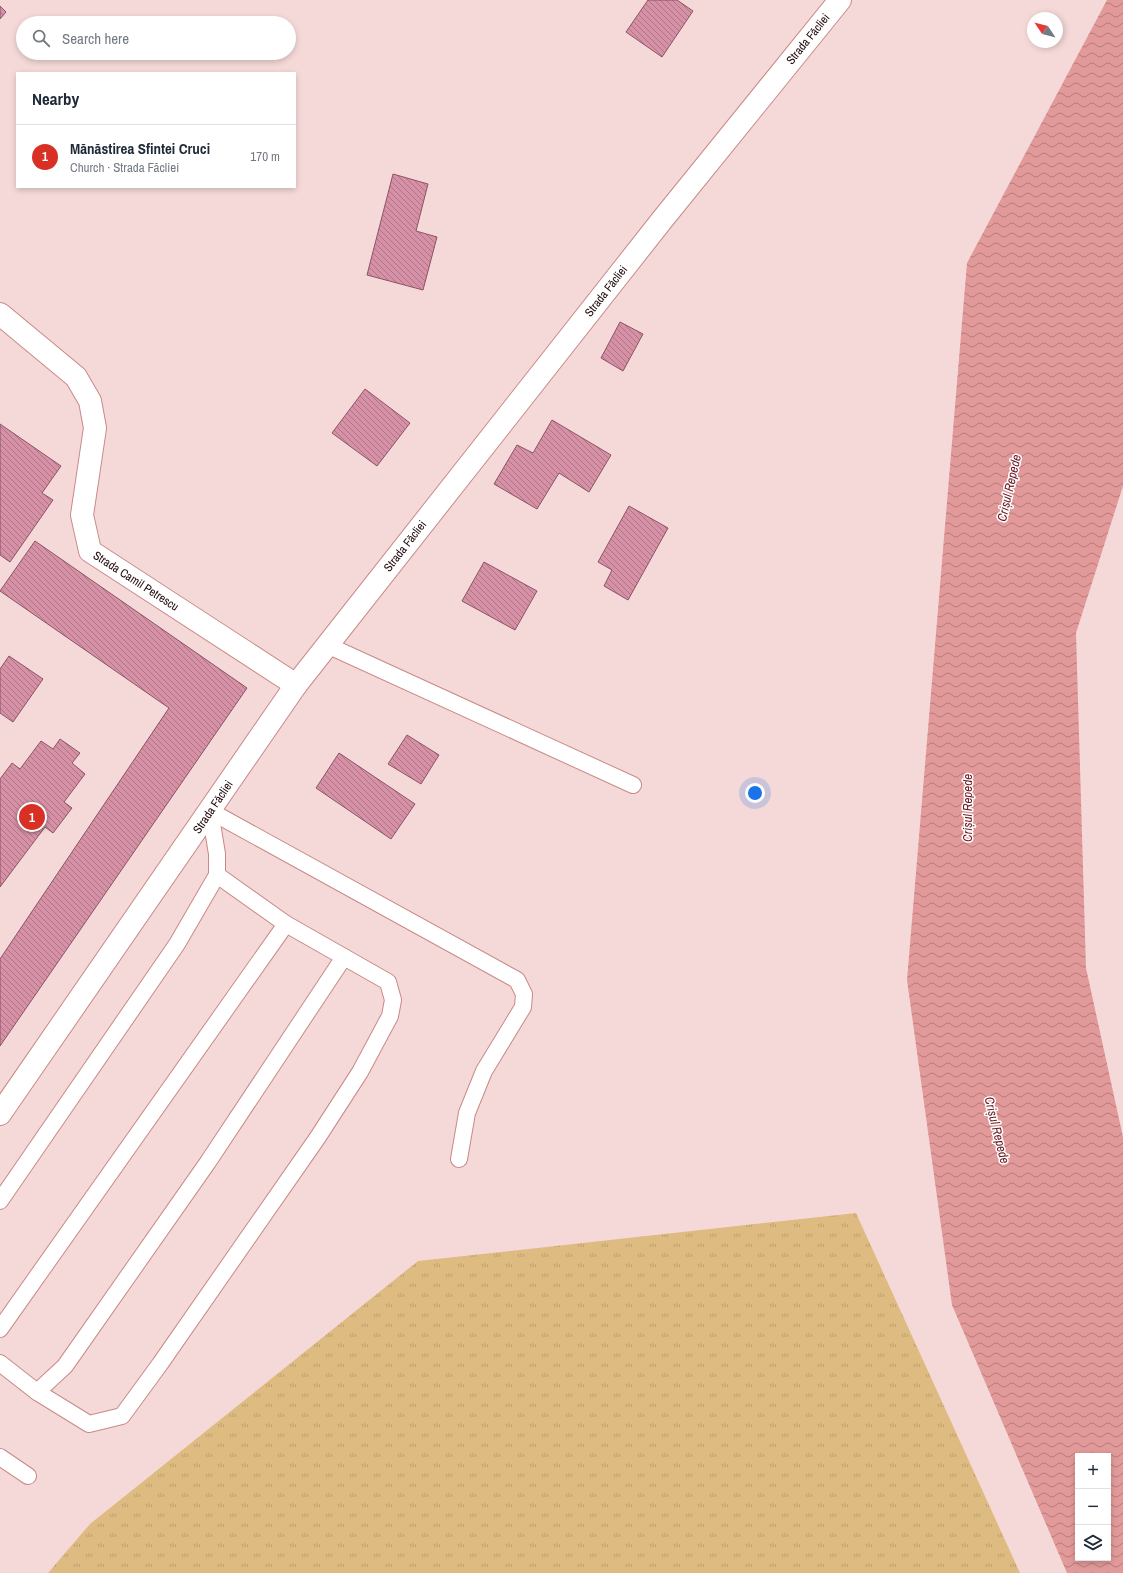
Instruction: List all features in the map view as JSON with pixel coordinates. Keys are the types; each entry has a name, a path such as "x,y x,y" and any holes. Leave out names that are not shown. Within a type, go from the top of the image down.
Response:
{"street":[{"name":"Strada Făcliei","path":"0,1114 296,684 662,220 840,0"},
{"name":"Strada Camil Petrescu","path":"0,314 76,377 90,401 95,428 82,515 90,551 296,684"}],"lane":[{"path":"327,645 632,785"},
{"path":"0,1201 177,944 217,875 217,854 210,811"},
{"path":"210,811 517,980 524,994 523,1008 484,1072 467,1113 459,1159"},
{"path":"0,1363 37,1392 89,1424 122,1416 160,1364 318,1137 360,1072 390,1016 393,1000 388,982 286,924 217,875"},
{"path":"0,1329 286,924"},
{"path":"37,1392 69,1360 208,1162 344,957"},
{"path":"0,1457 28,1476"}],"green space":[{"path":"856,1213 1020,1573 48,1573 90,1524 418,1261"}],"water":[{"name":"Crișul Repede","path":"1107,0 1123,0 1123,486 1076,633 1086,968 1123,1137 1123,1573 1067,1573 952,1305 907,980 967,263"}],"building":[{"path":"648,0 677,0 693,11 662,57 626,32"},
{"path":"0,6 6,12 0,19"},
{"path":"393,174 428,184 416,231 437,237 423,290 367,275"},
{"path":"620,322 643,334 623,371 601,358"},
{"path":"365,389 410,423 377,466 332,433"},
{"path":"552,420 611,455 589,492 559,473 537,509 494,484 517,445 533,453"},
{"path":"0,424 61,466 42,493 53,500 10,562 0,555"},
{"path":"629,506 668,528 628,600 604,586 612,570 598,562"},
{"path":"35,541 247,688 0,1046 0,959 169,708 0,591"},
{"path":"484,562 537,591 515,630 462,601"},
{"path":"9,656 43,679 13,722 0,713 0,669"},
{"path":"407,735 439,755 421,784 388,764"},
{"path":"60,739 80,753 72,763 85,774 64,802 72,808 53,833 45,827 0,887 0,779 12,763 20,769 41,741 53,749"},
{"path":"339,753 415,804 391,839 316,788"}],"place":[{"name":"Mănăstirea Sfintei Cruci","path":"32,817"}]}
